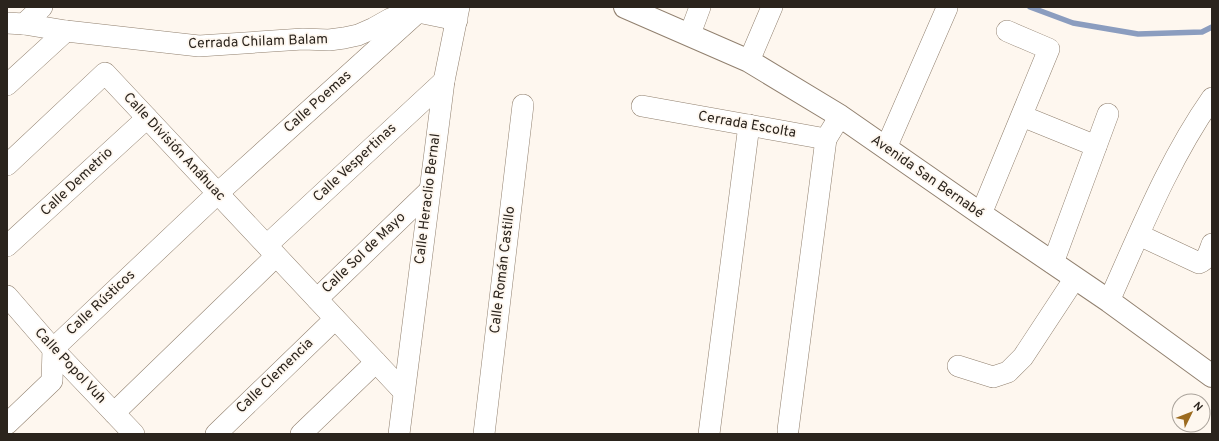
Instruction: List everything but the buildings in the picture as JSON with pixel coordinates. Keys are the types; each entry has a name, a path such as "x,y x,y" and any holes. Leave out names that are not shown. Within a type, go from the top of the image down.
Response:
{"main road":[{"name":"Avenida San Bernabé","path":"626,7 749,61 840,116 1109,301 1212,376"}],"street":[{"path":"15,23 42,7"},
{"path":"690,34 700,7"},
{"path":"749,61 772,7"},
{"path":"886,148 947,8"},
{"name":"Calle Poemas","path":"218,193 418,12"},
{"name":"Cerrada Chilam Balam","path":"15,23 66,31 199,46 303,39 330,40 358,35 405,13 458,13"},
{"name":"Calle Heraclio Bernal","path":"399,434 444,81 458,13"},
{"path":"7,86 66,31"},
{"path":"981,214 1049,49 1007,31"},
{"name":"Calle División Anáhuac","path":"7,165 105,73 404,392"},
{"name":"Calle Vespertinas","path":"114,413 271,251 444,81"},
{"path":"1109,301 1175,158 1199,116 1212,98"},
{"name":"Calle Román Castillo","path":"484,434 523,105"},
{"name":"Cerrada Escolta","path":"642,106 826,139"},
{"path":"1053,263 1108,114"},
{"path":"788,430 826,139 840,116"},
{"path":"1022,116 1096,146"},
{"name":"Calle Demetrio","path":"7,246 147,118"},
{"path":"709,434 749,125"},
{"name":"Calle Sol de Mayo","path":"317,299 429,191"},
{"name":"Calle Rústicos","path":"53,349 218,193"},
{"path":"1139,235 1199,263 1204,261 1208,256 1212,244"},
{"path":"958,366 993,377 1008,372 1023,357 1075,278"},
{"name":"Calle Popol Vuh","path":"7,296 53,349 134,434"},
{"name":"Calle Clemencia","path":"216,434 335,319"},
{"path":"7,424 52,381 53,349"},
{"path":"301,434 376,362"}],"waterway":[{"path":"1030,7 1073,23 1138,34 1202,32 1212,27"}]}
